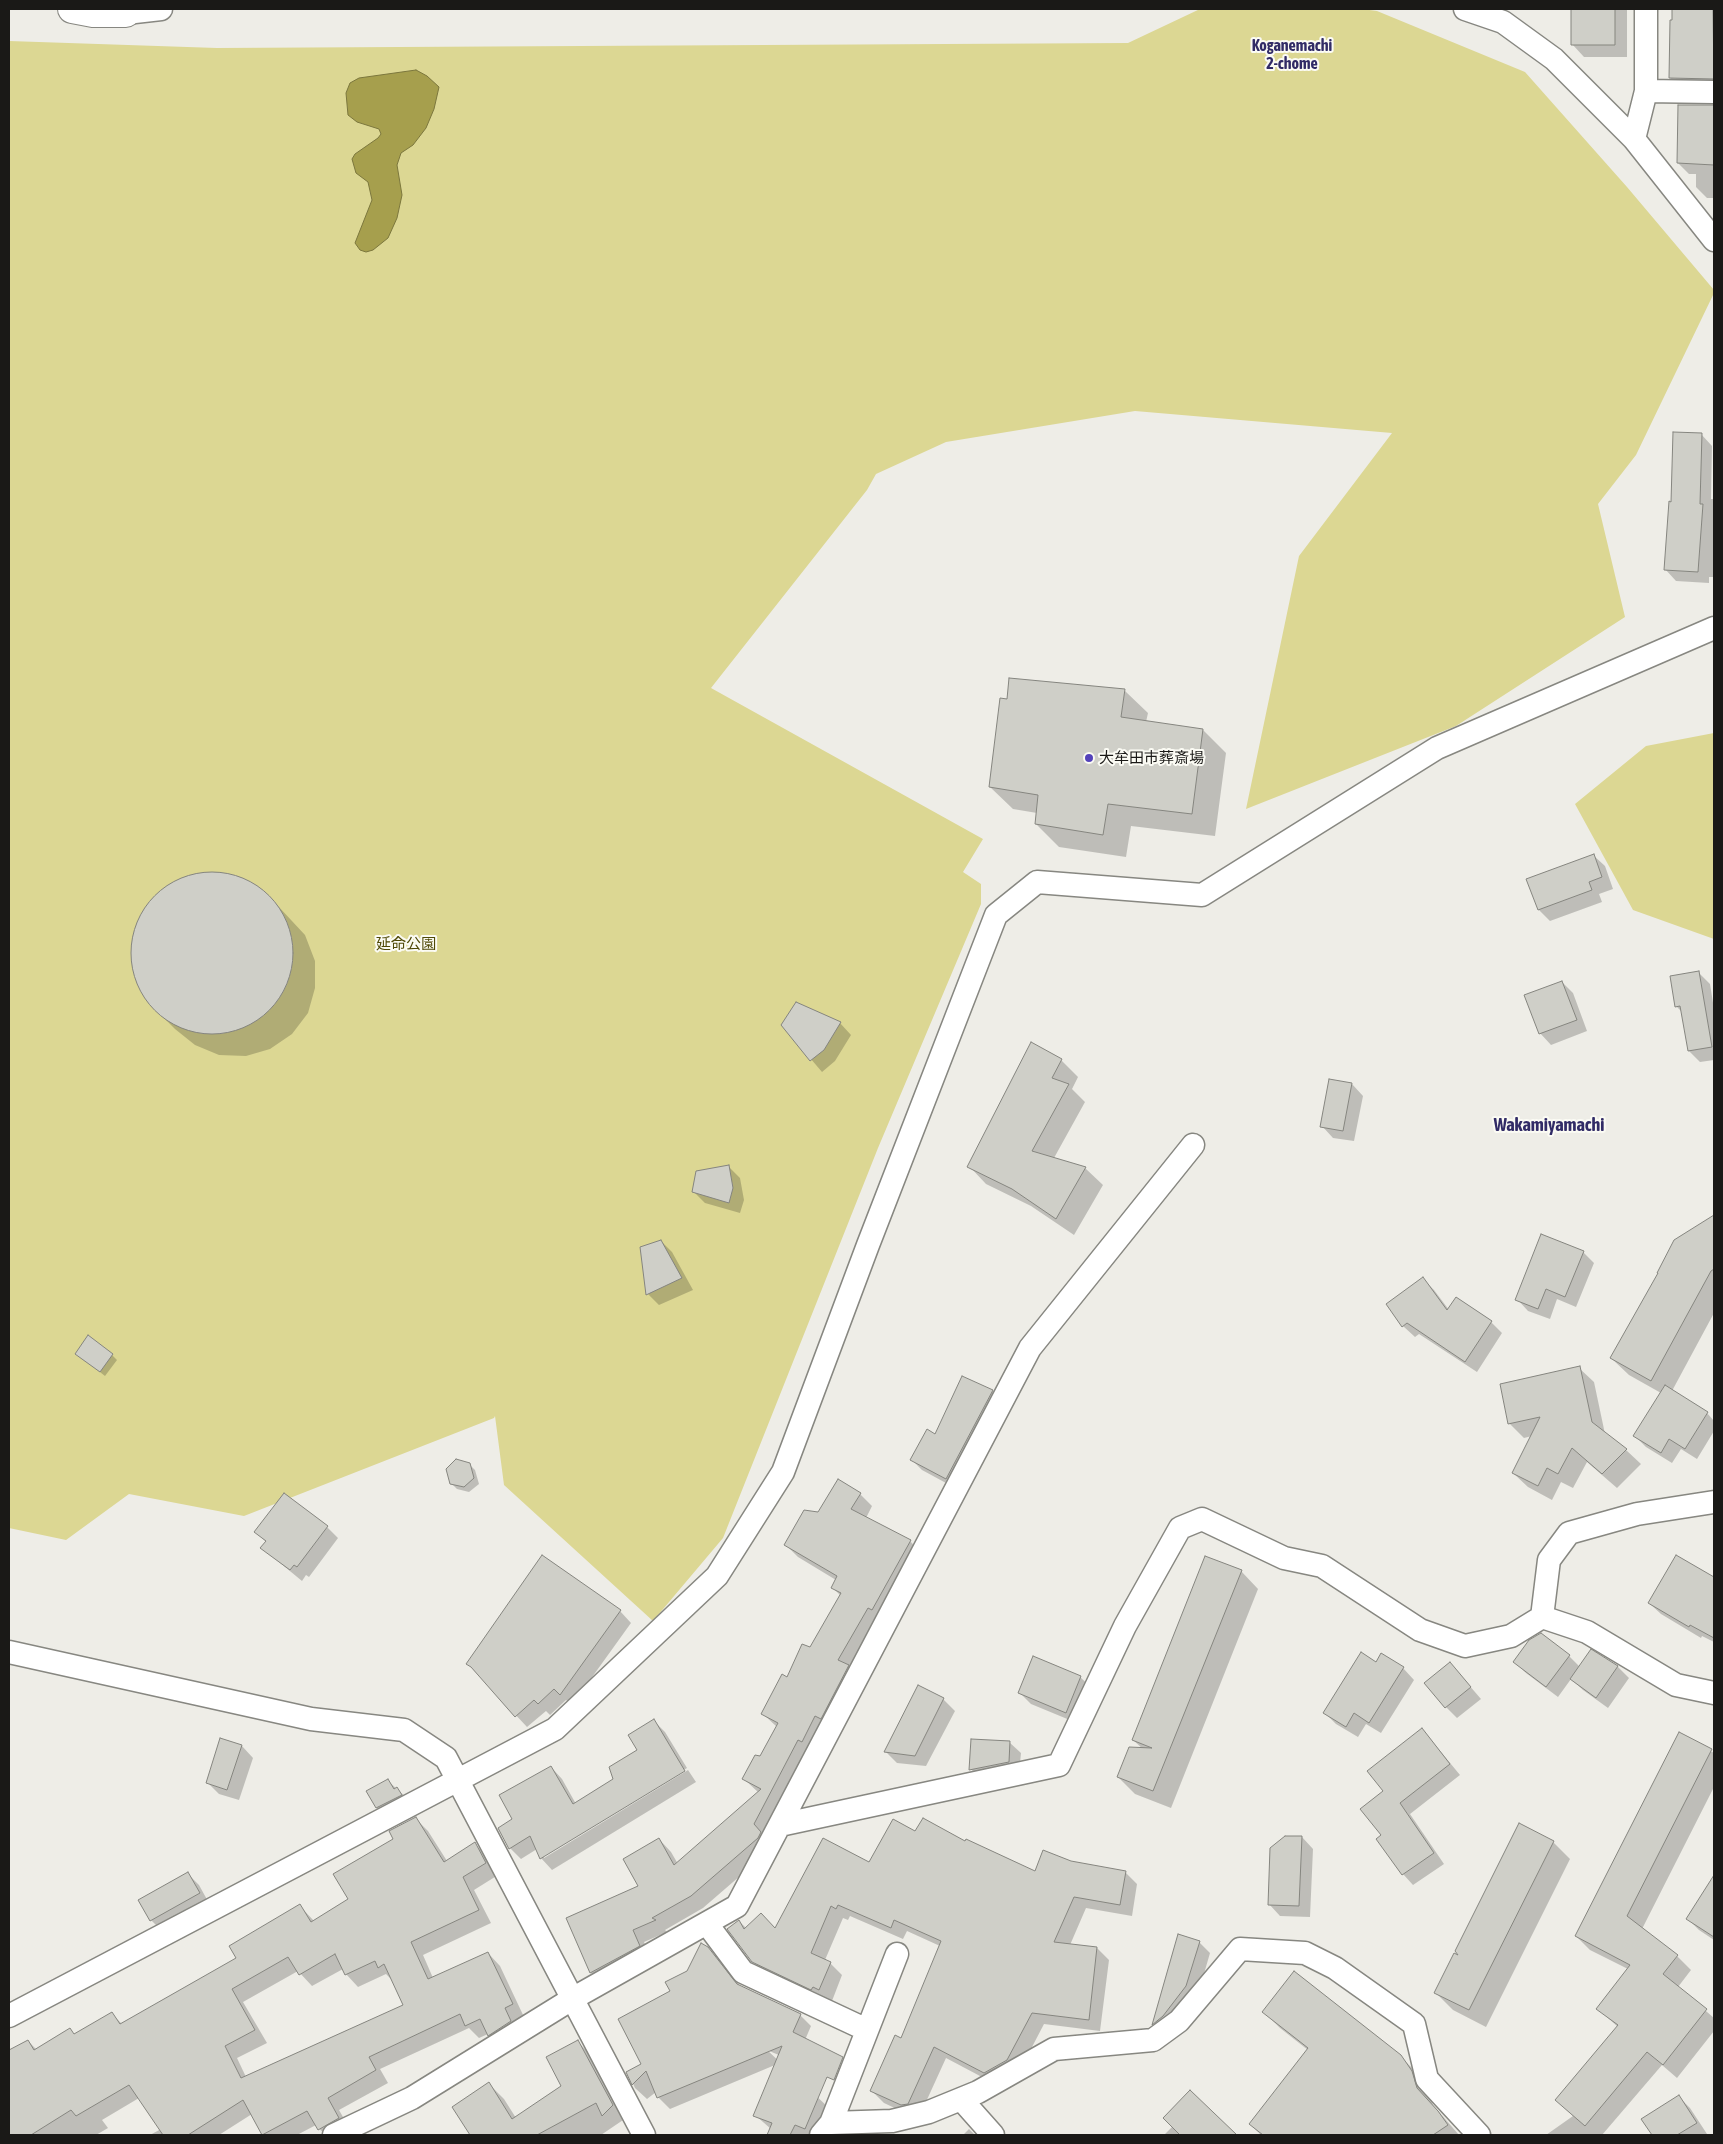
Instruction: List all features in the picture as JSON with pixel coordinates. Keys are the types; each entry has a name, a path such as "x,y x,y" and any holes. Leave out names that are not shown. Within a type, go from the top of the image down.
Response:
{"street":[{"path":"72,9 94,13 161,9"},
{"path":"1465,9 1503,22 1554,59 1634,139 1714,240"},
{"path":"1634,139 1646,91 1646,9"},
{"path":"1646,91 1714,92"},
{"path":"9,2016 555,1729 717,1576 783,1472 868,1245 996,915 1037,882 1202,895 1437,748 1714,628"},
{"path":"334,2135 412,2098 572,1998 737,1906 1030,1348 1194,1145"},
{"path":"1542,1617 1549,1560 1569,1533 1636,1514 1714,1502"},
{"path":"780,1825 1059,1765 1125,1626 1180,1528 1202,1519 1284,1558 1322,1566 1420,1630 1465,1646 1511,1636 1542,1617 1587,1632 1676,1685 1714,1693"},
{"path":"9,1652 311,1719 404,1730 446,1758 456,1781 644,2135"},
{"path":"707,1924 743,1972 867,2030"},
{"path":"826,2129 892,2120 929,2112 962,2100 1054,2049 1153,2040 1179,2020 1240,1948 1305,1953 1335,1968 1414,2024 1427,2079 1480,2135"},
{"path":"826,2129 897,1954"},
{"path":"962,2100 993,2135"}],"green space":[{"name":"延命公園","path":"1200,9 1362,9 1377,11 1525,72 1627,187 1714,290 1636,455 1598,504 1625,617 1456,726 1246,809 1299,556 1392,433 1135,411 946,442 876,474 867,490 711,688 983,839 963,872 981,884 981,904 878,1148 723,1538 653,1621 504,1485 495,1416 244,1516 129,1494 66,1540 9,1528 9,41 217,48 1128,43"},
{"path":"1714,733 1714,939 1633,910 1575,804 1646,746"}],"shaded area":[{"path":"416,70 427,76 439,87 434,109 426,128 413,145 401,153 397,165 402,195 397,218 388,238 373,250 366,252 360,250 355,243 372,200 368,182 356,173 352,159 355,154 381,134 379,129 357,122 348,115 346,93 350,83 359,78"}],"building":[{"path":"1571,9 1615,9 1615,45 1571,45"},
{"path":"1672,9 1713,9 1714,79 1669,78 1670,20 1672,20"},
{"path":"1678,105 1714,105 1714,165 1677,163"},
{"path":"1673,432 1702,433 1700,504 1703,504 1698,572 1664,570 1669,501 1671,502"},
{"name":"大牟田市葬斎場","path":"1009,678 1125,689 1121,717 1203,729 1192,814 1108,804 1103,835 1035,824 1038,795 989,787 1000,698 1007,699"},
{"path":"1594,854 1602,877 1589,882 1592,890 1538,910 1526,879"},
{"path":"220,872 243,878 263,890 275,902 290,929 293,953 290,977 287,984 275,1004 263,1016 236,1031 204,1034 181,1028 161,1016 149,1004 134,977 131,945 137,922 149,902 161,890 188,875"},
{"path":"1699,971 1712,1047 1688,1051 1680,1006 1675,1007 1670,976"},
{"path":"1562,981 1577,1020 1539,1034 1524,995"},
{"path":"796,1002 841,1022 824,1050 810,1061 781,1025"},
{"path":"1031,1042 1062,1059 1052,1078 1069,1084 1032,1151 1086,1167 1056,1219 1012,1189 967,1167"},
{"path":"1329,1079 1352,1083 1343,1131 1320,1127"},
{"path":"729,1165 733,1188 729,1203 692,1192 696,1171"},
{"path":"1714,1215 1714,1269 1711,1271 1651,1381 1610,1358 1658,1273 1674,1240"},
{"path":"1541,1234 1584,1251 1565,1297 1546,1289 1538,1309 1515,1300"},
{"path":"661,1240 682,1278 646,1295 640,1247"},
{"path":"1423,1277 1447,1310 1456,1297 1492,1321 1465,1362 1407,1323 1402,1327 1386,1304"},
{"path":"88,1335 113,1354 100,1372 75,1354"},
{"path":"1580,1366 1592,1422 1627,1449 1602,1474 1572,1448 1558,1474 1547,1468 1538,1486 1512,1473 1540,1417 1508,1424 1500,1384"},
{"path":"962,1376 993,1390 946,1479 910,1460 927,1429 935,1434"},
{"path":"1665,1385 1708,1412 1685,1449 1669,1439 1661,1453 1633,1436"},
{"path":"456,1459 470,1463 474,1478 464,1487 450,1484 446,1469"},
{"path":"838,1479 861,1493 851,1509 911,1540 872,1610 868,1608 838,1660 849,1665 821,1719 815,1716 802,1742 798,1740 754,1824 761,1832 758,1838 691,1896 652,1918 656,1920 633,1930 640,1946 590,1973 566,1918 638,1886 623,1859 659,1838 674,1865 761,1789 742,1779 755,1755 760,1756 778,1723 761,1714 782,1674 787,1677 802,1644 810,1647 841,1593 831,1588 837,1576 784,1545 804,1510 818,1512"},
{"path":"284,1493 328,1526 297,1567 294,1565 290,1570 260,1548 266,1541 254,1532"},
{"path":"542,1555 621,1610 560,1695 554,1689 538,1704 534,1700 515,1717 471,1667 466,1664"},
{"path":"1676,1555 1714,1577 1714,1638 1690,1625 1689,1627 1648,1603"},
{"path":"1205,1556 1242,1570 1153,1791 1117,1777 1129,1747 1152,1748 1132,1740"},
{"path":"1541,1633 1570,1655 1546,1687 1513,1662 1529,1640"},
{"path":"1591,1649 1618,1666 1596,1698 1570,1679"},
{"path":"1361,1652 1376,1662 1381,1653 1404,1667 1369,1723 1354,1713 1346,1727 1323,1713"},
{"path":"1033,1656 1081,1676 1066,1713 1018,1693"},
{"path":"1450,1662 1471,1687 1445,1708 1424,1683"},
{"path":"918,1685 944,1698 915,1756 884,1752"},
{"path":"654,1719 685,1771 540,1859 530,1836 509,1849 498,1828 512,1819 499,1795 551,1766 573,1804 613,1779 609,1767 637,1750 628,1735"},
{"path":"1422,1728 1450,1764 1400,1803 1434,1853 1402,1875 1376,1839 1381,1835 1360,1809 1383,1791 1367,1771"},
{"path":"1679,1732 1712,1749 1627,1916 1678,1955 1663,1974 1707,2009 1663,2065 1647,2052 1585,2126 1555,2100 1618,2025 1596,2009 1630,1965 1575,1936"},
{"path":"220,1738 242,1745 227,1790 206,1783"},
{"path":"971,1739 1010,1741 1009,1762 969,1770"},
{"path":"388,1779 394,1789 397,1787 402,1795 376,1808 366,1791"},
{"path":"416,1817 444,1862 475,1842 486,1863 463,1877 479,1910 411,1942 428,1979 488,1952 513,2004 505,2008 511,2021 488,2036 480,2019 465,2026 460,2014 369,2057 376,2070 328,2098 339,2118 318,2130 307,2111 262,2135 243,2100 188,2135 163,2135 129,2085 76,2116 71,2110 31,2135 9,2135 9,2050 28,2040 34,2050 70,2028 74,2034 112,2012 120,2024 236,1958 229,1946 300,1904 311,1922 348,1899 333,1874 393,1839 389,1831","holes":["335,1954 345,1975 375,1961 378,1968 384,1964 403,2005 241,2078 225,2046 255,2030 232,1989 288,1957 299,1975"]},
{"path":"923,1818 965,1841 966,1839 1035,1871 1043,1850 1071,1861 1126,1871 1120,1905 1074,1897 1054,1942 1097,1947 1089,2020 1032,2013 1007,2060 984,2073 934,2047 908,2104 901,2105 870,2091 895,2035 901,2038 941,1941 894,1920 891,1928 838,1905 836,1909 831,1906 811,1953 831,1962 819,1990 813,1987 811,1990 752,1962 727,1929 739,1920 744,1929 761,1913 775,1928 823,1838 869,1862 893,1819 915,1831"},
{"path":"1519,1823 1554,1841 1469,2010 1434,1993 1454,1953 1458,1955 1455,1951"},
{"path":"1285,1836 1302,1836 1299,1906 1268,1905 1270,1848"},
{"path":"188,1872 200,1893 150,1921 138,1900"},
{"path":"1714,1875 1714,1937 1686,1919"},
{"path":"1178,1934 1200,1941 1186,1986 1163,2016 1152,2025"},
{"path":"701,1943 708,1947 737,1984 801,2014 793,2032 843,2057 834,2080 827,2077 805,2129 795,2125 790,2135 767,2135 772,2123 753,2116 782,2046 657,2098 646,2071 632,2085 626,2072 641,2064 618,2019 670,1991 665,1982 687,1971"},
{"path":"1294,1971 1401,2055 1412,2071 1417,2088 1448,2125 1433,2135 1263,2135 1249,2124 1308,2048 1262,2012"},
{"path":"578,2040 613,2105 602,2116 596,2103 537,2135 470,2135 452,2107 489,2082 512,2119 561,2086 546,2057"},
{"path":"1190,2090 1237,2135 1180,2135 1163,2118"},
{"path":"1679,2095 1697,2123 1677,2135 1652,2135 1641,2119"}],"place":[{"name":"大牟田市葬斎場","path":"1089,758"}],"district":[{"name":"Koganemachi 2-chome","path":"1292,55"},
{"name":"Wakamiyamachi","path":"1549,1125"}]}
